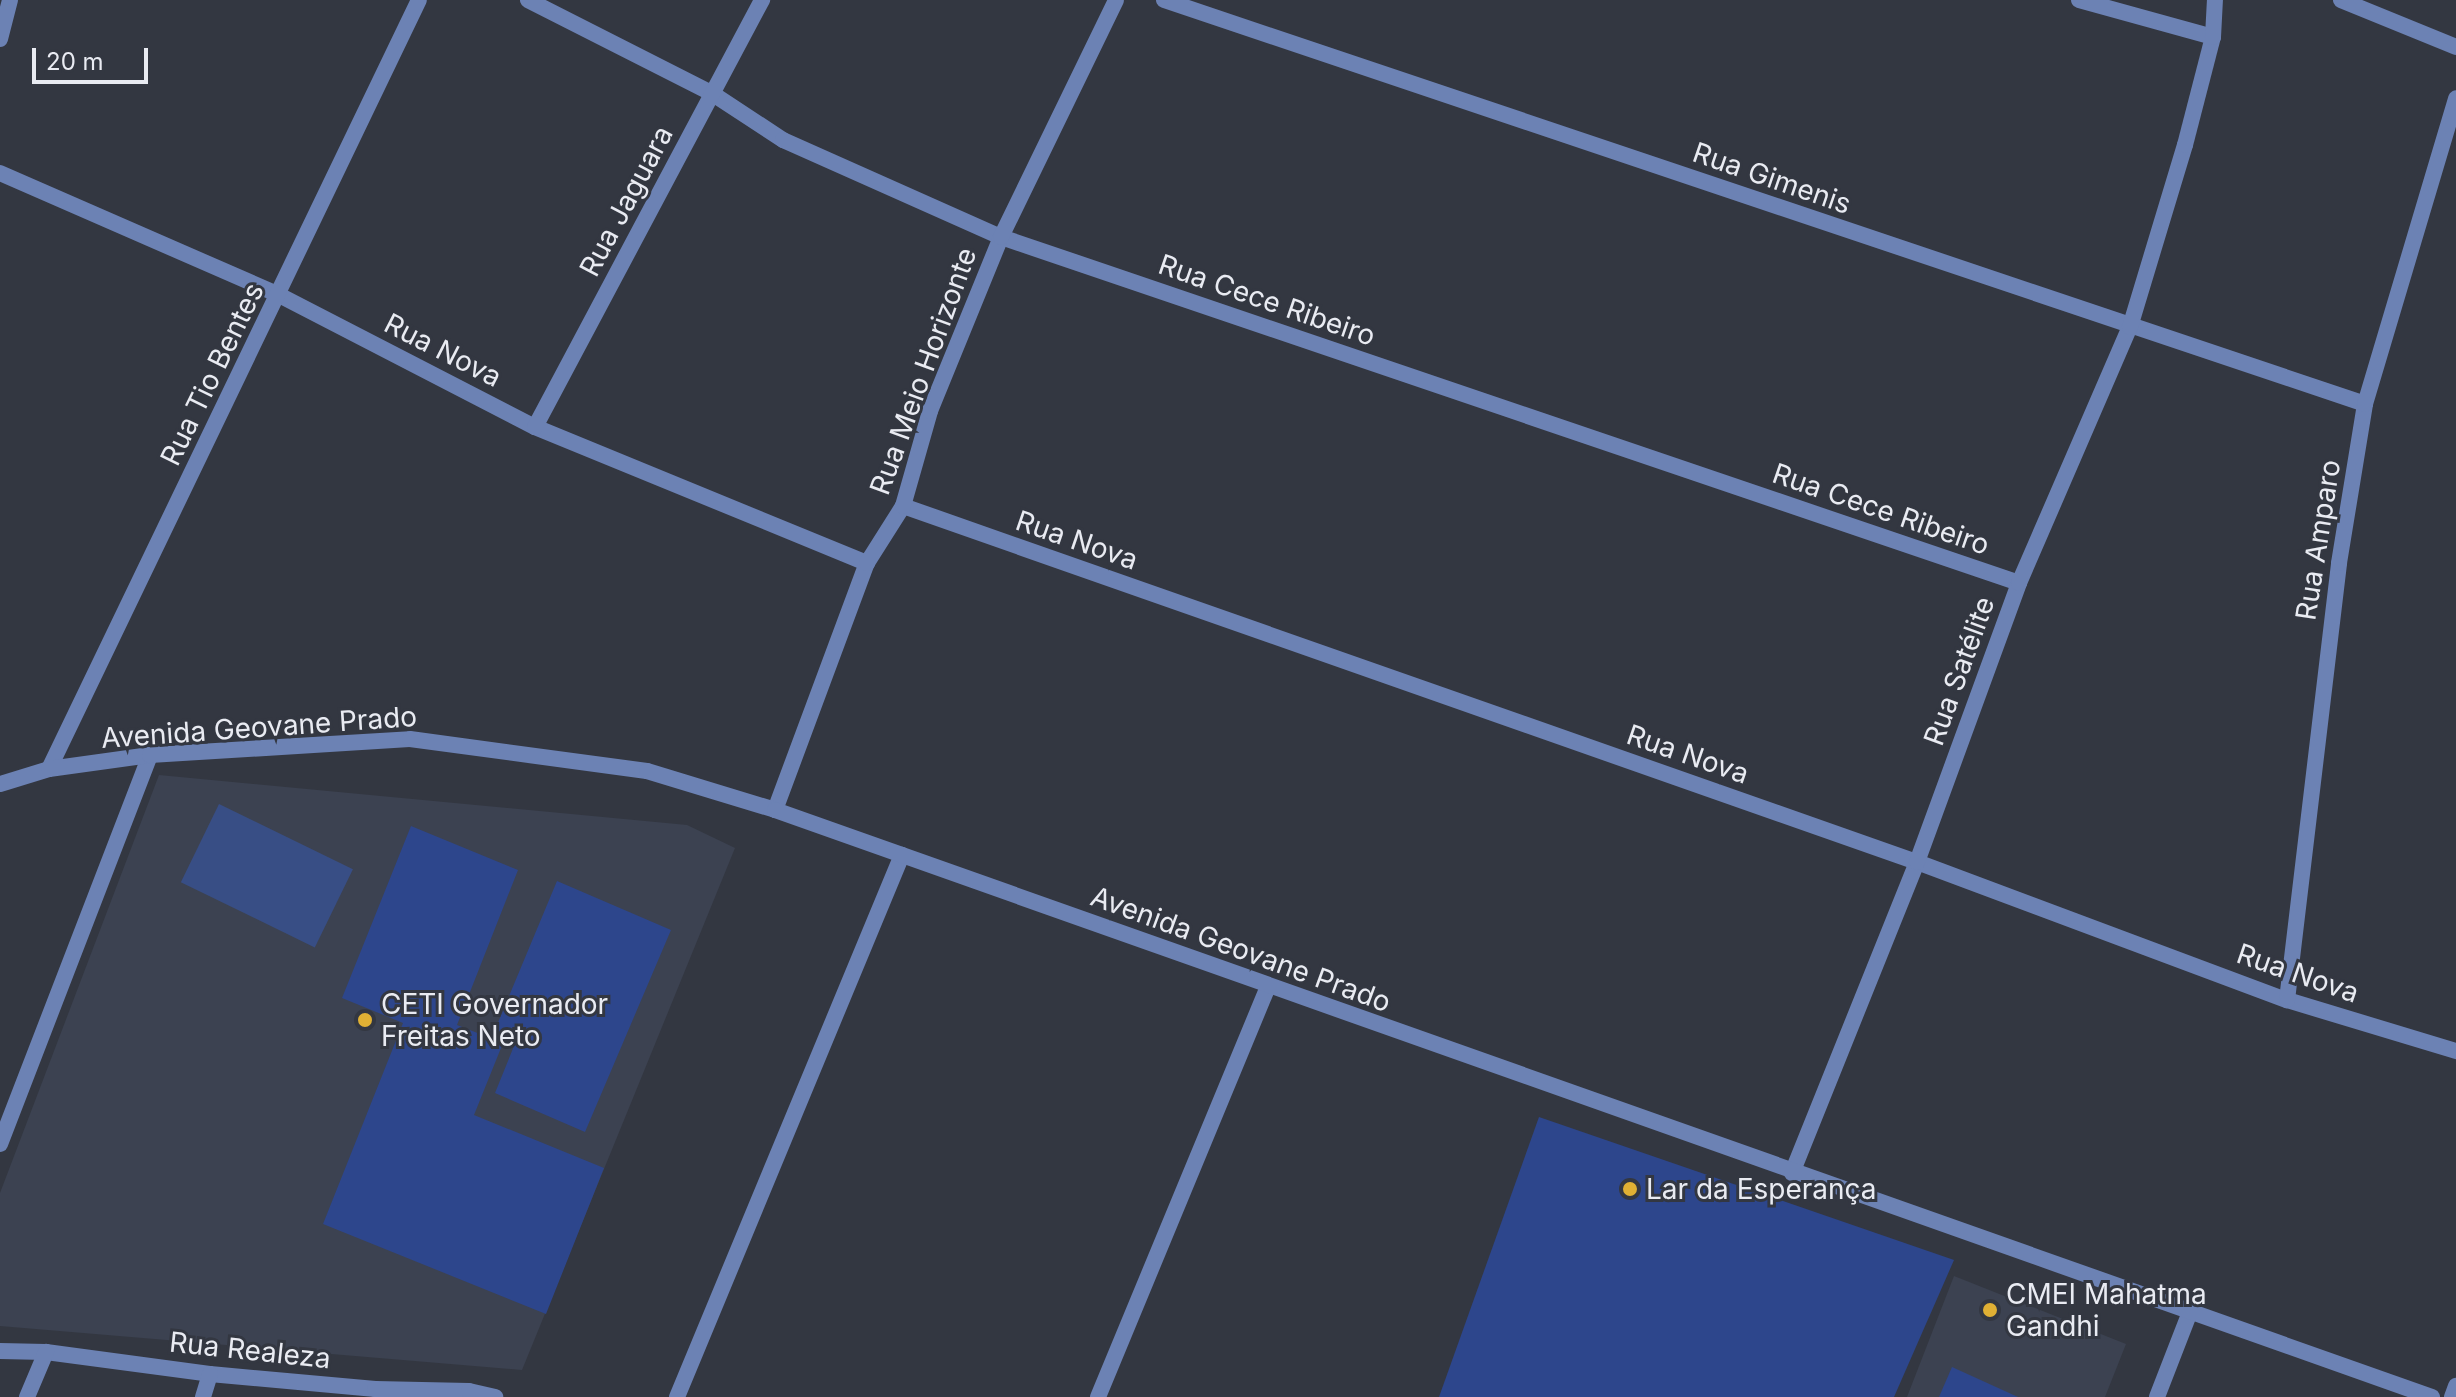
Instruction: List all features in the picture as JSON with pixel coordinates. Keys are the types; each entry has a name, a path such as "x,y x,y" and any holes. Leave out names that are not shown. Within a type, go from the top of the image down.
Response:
{"street":[{"path":"0,39 10,0"},
{"name":"Rua Tio Bentes","path":"49,769 419,0"},
{"name":"Rua Cece Ribeiro","path":"528,0 713,94 783,140 1001,237 2019,583"},
{"name":"Rua Jaguara","path":"535,427 762,0"},
{"name":"Rua Meio Horizonte","path":"775,810 867,563 903,506 930,411 1001,237 1116,0"},
{"name":"Rua Gimenis","path":"1164,0 2365,404"},
{"path":"2079,0 2213,37"},
{"name":"Rua Satélite","path":"1792,1173 1917,862 2019,583 2130,327 2185,145 2213,37 2215,0"},
{"path":"2341,0 2456,47"},
{"name":"Rua Amparo","path":"2287,1000 2339,563 2365,404 2456,98"},
{"name":"Rua Nova","path":"0,173 279,295 535,427 867,563"},
{"name":"Rua Nova","path":"903,506 1917,862 2287,1000 2456,1051"},
{"name":"Avenida Geovane Prado","path":"0,784 49,769 150,755 410,739 647,771 775,810 1792,1173 2432,1397"},
{"path":"0,1144 150,755"},
{"path":"677,1397 902,855"},
{"path":"1098,1397 1268,986"},
{"path":"2157,1397 2190,1312"},
{"name":"Rua Realeza","path":"0,1351 46,1352 210,1374 495,1397"},
{"path":"27,1397 46,1352"},
{"path":"203,1397 210,1374"},
{"path":"2452,1397 2456,1386"}],"shaded area":[{"name":"CETI Governador Freitas Neto","path":"159,775 687,825 735,848 522,1370 0,1326 0,1193"},
{"path":"219,804 353,869 315,948 181,882"},
{"name":"CMEI Mahatma Gandhi","path":"1954,1276 2126,1344 2105,1397 1907,1397"}],"building":[{"path":"411,826 518,870 457,1025 503,1043 474,1115 604,1168 546,1314 323,1224 403,1023 342,998"},
{"path":"557,881 671,930 585,1132 495,1093 514,1046 492,1037"},
{"name":"Lar da Esperança","path":"1539,1117 1954,1260 1894,1397 1439,1397"},
{"path":"1952,1367 2018,1397 1939,1397"}],"place":[{"name":"CETI Governador Freitas Neto","path":"365,1020"},
{"name":"Lar da Esperança","path":"1630,1189"},
{"name":"CMEI Mahatma Gandhi","path":"1990,1310"}]}
